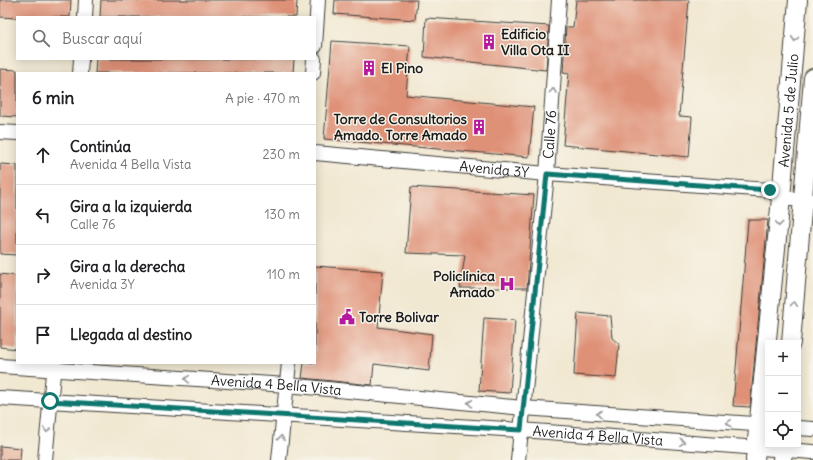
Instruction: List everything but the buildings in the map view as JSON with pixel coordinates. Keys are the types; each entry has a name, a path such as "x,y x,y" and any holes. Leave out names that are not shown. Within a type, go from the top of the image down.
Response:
{"main road":[{"name":"Avenida 5 de Julio","path":"756,454 763,425 778,190 798,0"},
{"name":"Avenida 5 de Julio","path":"791,340 808,192 813,78"}],"street":[{"path":"85,16 86,0"},
{"path":"316,31 318,0"},
{"name":"Calle 76","path":"518,460 547,174 559,0"},
{"path":"80,72 81,60"},
{"path":"313,72 314,60"},
{"path":"0,132 16,133"},
{"name":"Avenida 3Y","path":"316,153 547,174 808,192"},
{"path":"279,460 289,364"},
{"name":"Avenida 4 Bella Vista","path":"0,366 54,366 523,408 763,425"},
{"path":"45,460 54,366"},
{"name":"Avenida 4 Bella Vista","path":"0,398 521,430 756,454 813,452"},
{"path":"801,428 813,429"}],"place":[{"name":"Edificio Villa Ota II","path":"489,42"},
{"name":"El Pino","path":"369,68"},
{"name":"Torre de Consultorios Amado. Torre Amado","path":"479,127"},
{"name":"Policlínica Amado","path":"507,284"},
{"name":"Torre Bolivar","path":"347,317"}],"route":[{"path":"50,401 521,430 547,174 770,190"}]}
